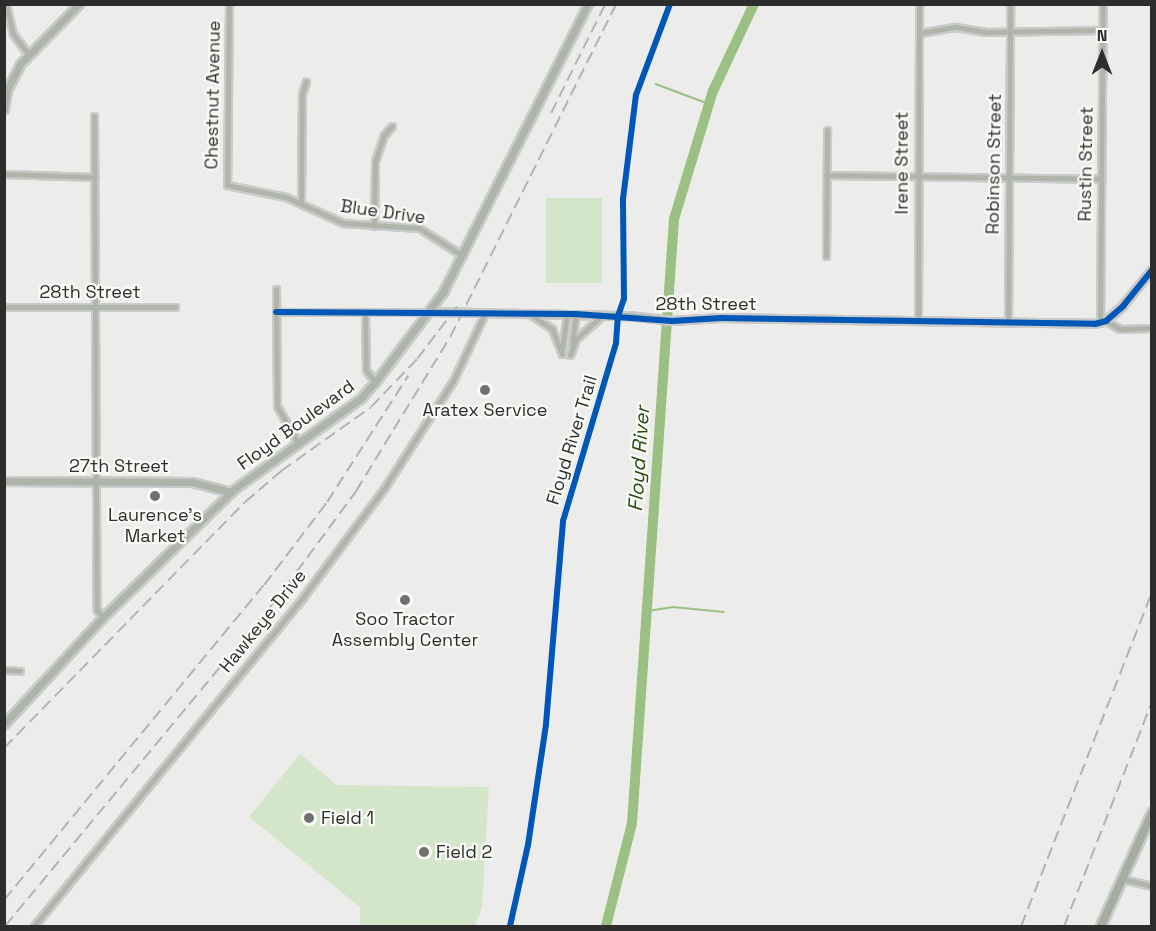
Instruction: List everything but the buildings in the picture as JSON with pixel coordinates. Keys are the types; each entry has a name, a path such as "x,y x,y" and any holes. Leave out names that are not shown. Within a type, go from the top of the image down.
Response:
{"main road":[{"path":"4,109 14,73 79,4"},
{"name":"Floyd Boulevard","path":"4,724 103,617 231,492 361,398 375,382 430,312 463,256 588,4"},
{"name":"27th Street","path":"4,481 192,482 231,492"},
{"path":"1101,927 1152,813"}],"street":[{"path":"6,4 13,34 29,55"},
{"name":"Chestnut Avenue","path":"226,185 229,4"},
{"name":"Irene Street","path":"918,321 917,178 920,4"},
{"name":"Robinson Street","path":"1008,323 1010,4"},
{"name":"Rustin Street","path":"1103,4 1101,179 1103,322"},
{"path":"920,33 955,27 1011,31 1103,30"},
{"path":"300,202 302,94 306,81"},
{"path":"94,116 96,610 103,617"},
{"path":"374,226 375,160 384,135 392,126"},
{"path":"826,256 827,130"},
{"path":"4,174 95,177"},
{"path":"826,175 1101,179"},
{"name":"Blue Drive","path":"226,185 300,202 333,221 428,231 463,256"},
{"path":"1152,270 1103,322 1120,329 1152,328"},
{"path":"276,290 277,406 298,443"},
{"name":"28th Street","path":"4,307 175,307"},
{"name":"28th Street","path":"276,312 576,314 630,316 672,321 721,318 1008,323 1103,322"},
{"name":"Hawkeye Drive","path":"34,927 303,597 378,496 453,381 485,313"},
{"path":"365,314 366,370 375,382"},
{"path":"528,314 552,329 562,354 567,314"},
{"path":"576,314 570,355 576,339 603,315"},
{"path":"4,670 20,671"},
{"path":"1122,879 1152,886"}],"green space":[{"path":"546,198 602,198 602,283 546,283"},
{"path":"300,754 337,785 489,787 482,908 475,926 360,926 360,907 249,817"}],"waterway":[{"name":"Floyd River","path":"606,926 632,823 674,219 713,91 754,4"},
{"path":"656,84 709,104"},
{"path":"648,611 673,607 724,612"}],"railway":[{"path":"551,113 605,4"},
{"path":"5,926 275,601 356,491 450,337 616,4"},
{"path":"4,748 245,502 281,471 371,407 417,359 458,305"},
{"path":"4,900 264,585 327,502 408,376"},
{"path":"1021,926 1152,592"},
{"path":"1064,926 1152,702"}],"cycle path":[{"name":"Floyd River Trail","path":"510,926 528,845 546,724 563,521 616,343 618,316 624,299 623,199 636,95 670,4"},
{"path":"276,312 576,314 672,321 721,318 1095,324 1106,321 1123,306 1152,270"}],"place":[{"name":"Aratex Service","path":"485,390"},
{"name":"Laurence's Market","path":"155,496"},
{"name":"Soo Tractor Assembly Center","path":"405,600"},
{"name":"Field 1","path":"309,818"},
{"name":"Field 2","path":"424,852"}]}
